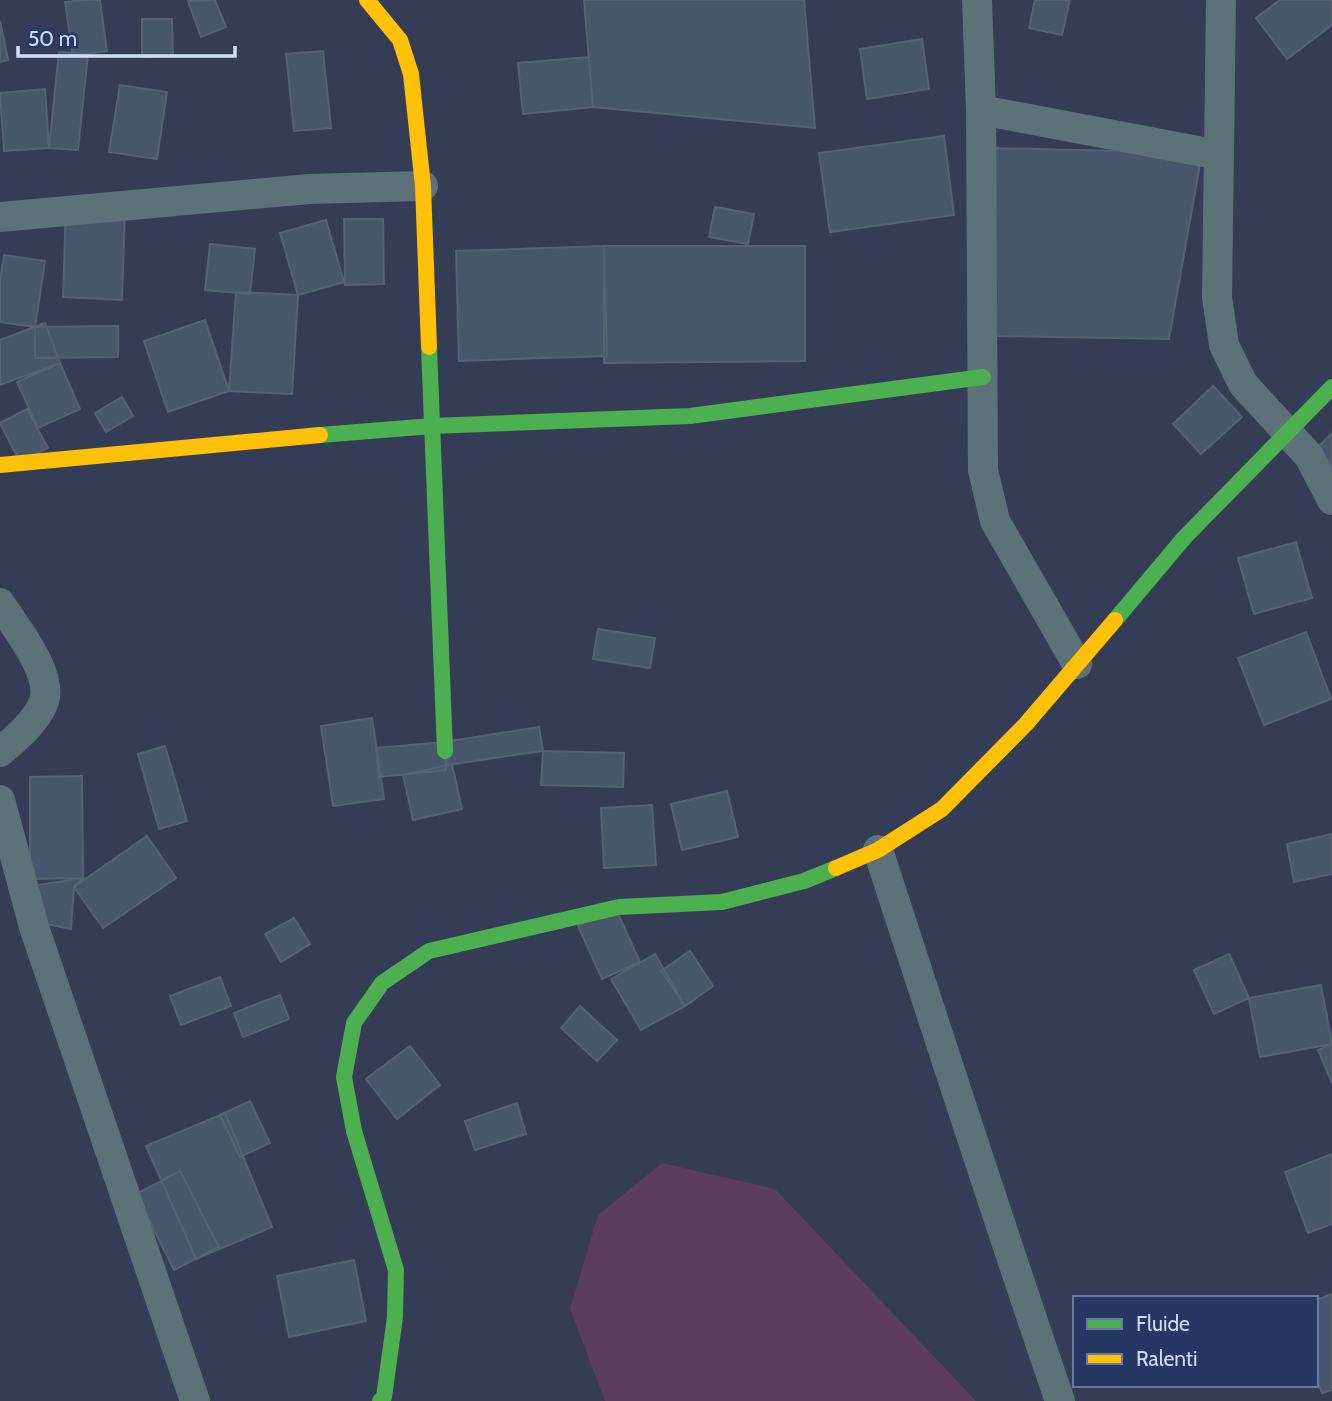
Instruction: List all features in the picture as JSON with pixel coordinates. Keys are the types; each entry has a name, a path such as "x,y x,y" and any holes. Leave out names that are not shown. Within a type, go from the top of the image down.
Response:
{"street":[{"path":"367,0 400,40 411,74 423,187 441,592 445,751"},
{"path":"977,0 981,110 983,470 995,521 1077,664"},
{"path":"1221,0 1217,296 1224,345 1243,384 1309,456 1332,500"},
{"path":"981,110 1219,155"},
{"path":"0,217 309,189 423,187"},
{"path":"0,465 138,450 432,426 690,416 983,377"},
{"path":"380,1401 384,1397 396,1317 396,1270 354,1131 344,1077 354,1023 382,983 429,951 618,907 722,902 804,881 878,850 942,809 1026,723 1184,538 1332,387"},
{"path":"0,603 25,639 44,678 45,702 31,723 0,752"},
{"path":"0,800 34,927 195,1401"},
{"path":"878,850 942,1054 986,1175 1060,1401"}],"shaded area":[{"path":"662,1163 775,1189 976,1401 605,1401 570,1309 598,1215"}],"building":[{"path":"100,0 107,51 73,56 65,2"},
{"path":"215,0 226,27 201,37 188,1"},
{"path":"584,0 804,0 815,128 593,107"},
{"path":"1035,0 1070,0 1062,35 1029,28"},
{"path":"1280,0 1332,0 1332,25 1287,59 1256,18"},
{"path":"142,19 172,19 173,56 142,57"},
{"path":"0,21 8,60 0,62"},
{"path":"922,39 929,89 867,99 860,49"},
{"path":"323,51 331,128 294,131 286,54"},
{"path":"59,52 88,54 78,150 49,148"},
{"path":"589,57 593,107 523,114 518,63"},
{"path":"120,85 167,92 157,159 109,152"},
{"path":"45,89 49,148 4,151 0,93"},
{"path":"944,136 954,215 830,232 819,153"},
{"path":"990,148 1202,153 1169,339 996,336"},
{"path":"66,205 125,207 122,300 63,297"},
{"path":"715,207 754,214 748,244 709,237"},
{"path":"344,219 383,219 384,284 345,285"},
{"path":"326,220 344,282 298,295 280,233"},
{"path":"210,244 255,249 250,294 205,290"},
{"path":"604,246 607,356 459,361 456,251"},
{"path":"604,246 805,246 805,361 604,363"},
{"path":"4,255 45,261 35,327 0,322 0,281"},
{"path":"236,292 298,295 292,394 229,391"},
{"path":"205,320 229,391 168,412 144,341"},
{"path":"45,323 60,363 0,385 0,340"},
{"path":"118,326 118,357 35,358 35,327"},
{"path":"60,363 80,409 38,428 17,382"},
{"path":"1213,386 1242,417 1201,454 1173,424"},
{"path":"122,397 133,416 106,432 95,413"},
{"path":"27,409 48,448 20,462 0,423"},
{"path":"1332,433 1332,466 1325,472 1309,456"},
{"path":"1296,542 1312,598 1254,614 1238,558"},
{"path":"598,629 655,638 650,668 593,659"},
{"path":"1306,632 1331,699 1264,725 1238,658"},
{"path":"372,718 384,799 333,806 321,726"},
{"path":"539,727 543,751 447,765 444,742"},
{"path":"444,742 446,770 379,777 376,748"},
{"path":"165,746 187,821 159,829 138,754"},
{"path":"543,751 624,753 623,787 541,785"},
{"path":"452,764 462,809 413,820 403,775"},
{"path":"82,776 83,878 30,879 30,777"},
{"path":"727,791 738,837 682,850 671,804"},
{"path":"652,805 656,865 604,868 601,808"},
{"path":"1332,834 1332,874 1294,882 1287,844"},
{"path":"147,836 176,878 103,928 74,887"},
{"path":"83,878 74,887 71,929 42,923 37,885"},
{"path":"616,909 640,962 602,979 578,926"},
{"path":"294,918 310,944 281,962 265,934"},
{"path":"690,951 713,986 685,1006 661,971"},
{"path":"655,954 685,1006 641,1030 611,979"},
{"path":"1229,954 1249,998 1214,1014 1194,970"},
{"path":"220,977 231,1006 181,1025 170,996"},
{"path":"1321,985 1332,1044 1260,1057 1249,998"},
{"path":"280,995 289,1019 243,1037 234,1013"},
{"path":"580,1006 617,1040 597,1061 561,1028"},
{"path":"1332,1044 1332,1083 1318,1050"},
{"path":"410,1046 440,1085 397,1119 366,1079"},
{"path":"250,1101 270,1143 240,1157 220,1115"},
{"path":"517,1103 526,1134 475,1150 465,1121"},
{"path":"225,1113 272,1227 196,1259 146,1146"},
{"path":"1332,1154 1332,1224 1308,1233 1285,1172"},
{"path":"180,1171 219,1247 174,1270 136,1194"},
{"path":"354,1260 366,1321 289,1337 277,1276"},
{"path":"1332,1294 1332,1390 1322,1393 1318,1382 1318,1299"}],"traffic: fast":[{"path":"429,347 445,751"},
{"path":"320,435 432,426 690,416 983,377"},
{"path":"1115,620 1184,538 1332,387"},
{"path":"380,1401 384,1397 395,1317 396,1270 354,1131 344,1077 354,1023 382,983 429,951 619,907 722,902 804,881 836,868"}],"traffic: slow":[{"path":"367,0 400,40 411,74 423,186 429,347"},
{"path":"0,465 320,435"},
{"path":"836,868 878,850 942,809 1026,724 1115,620"}]}
